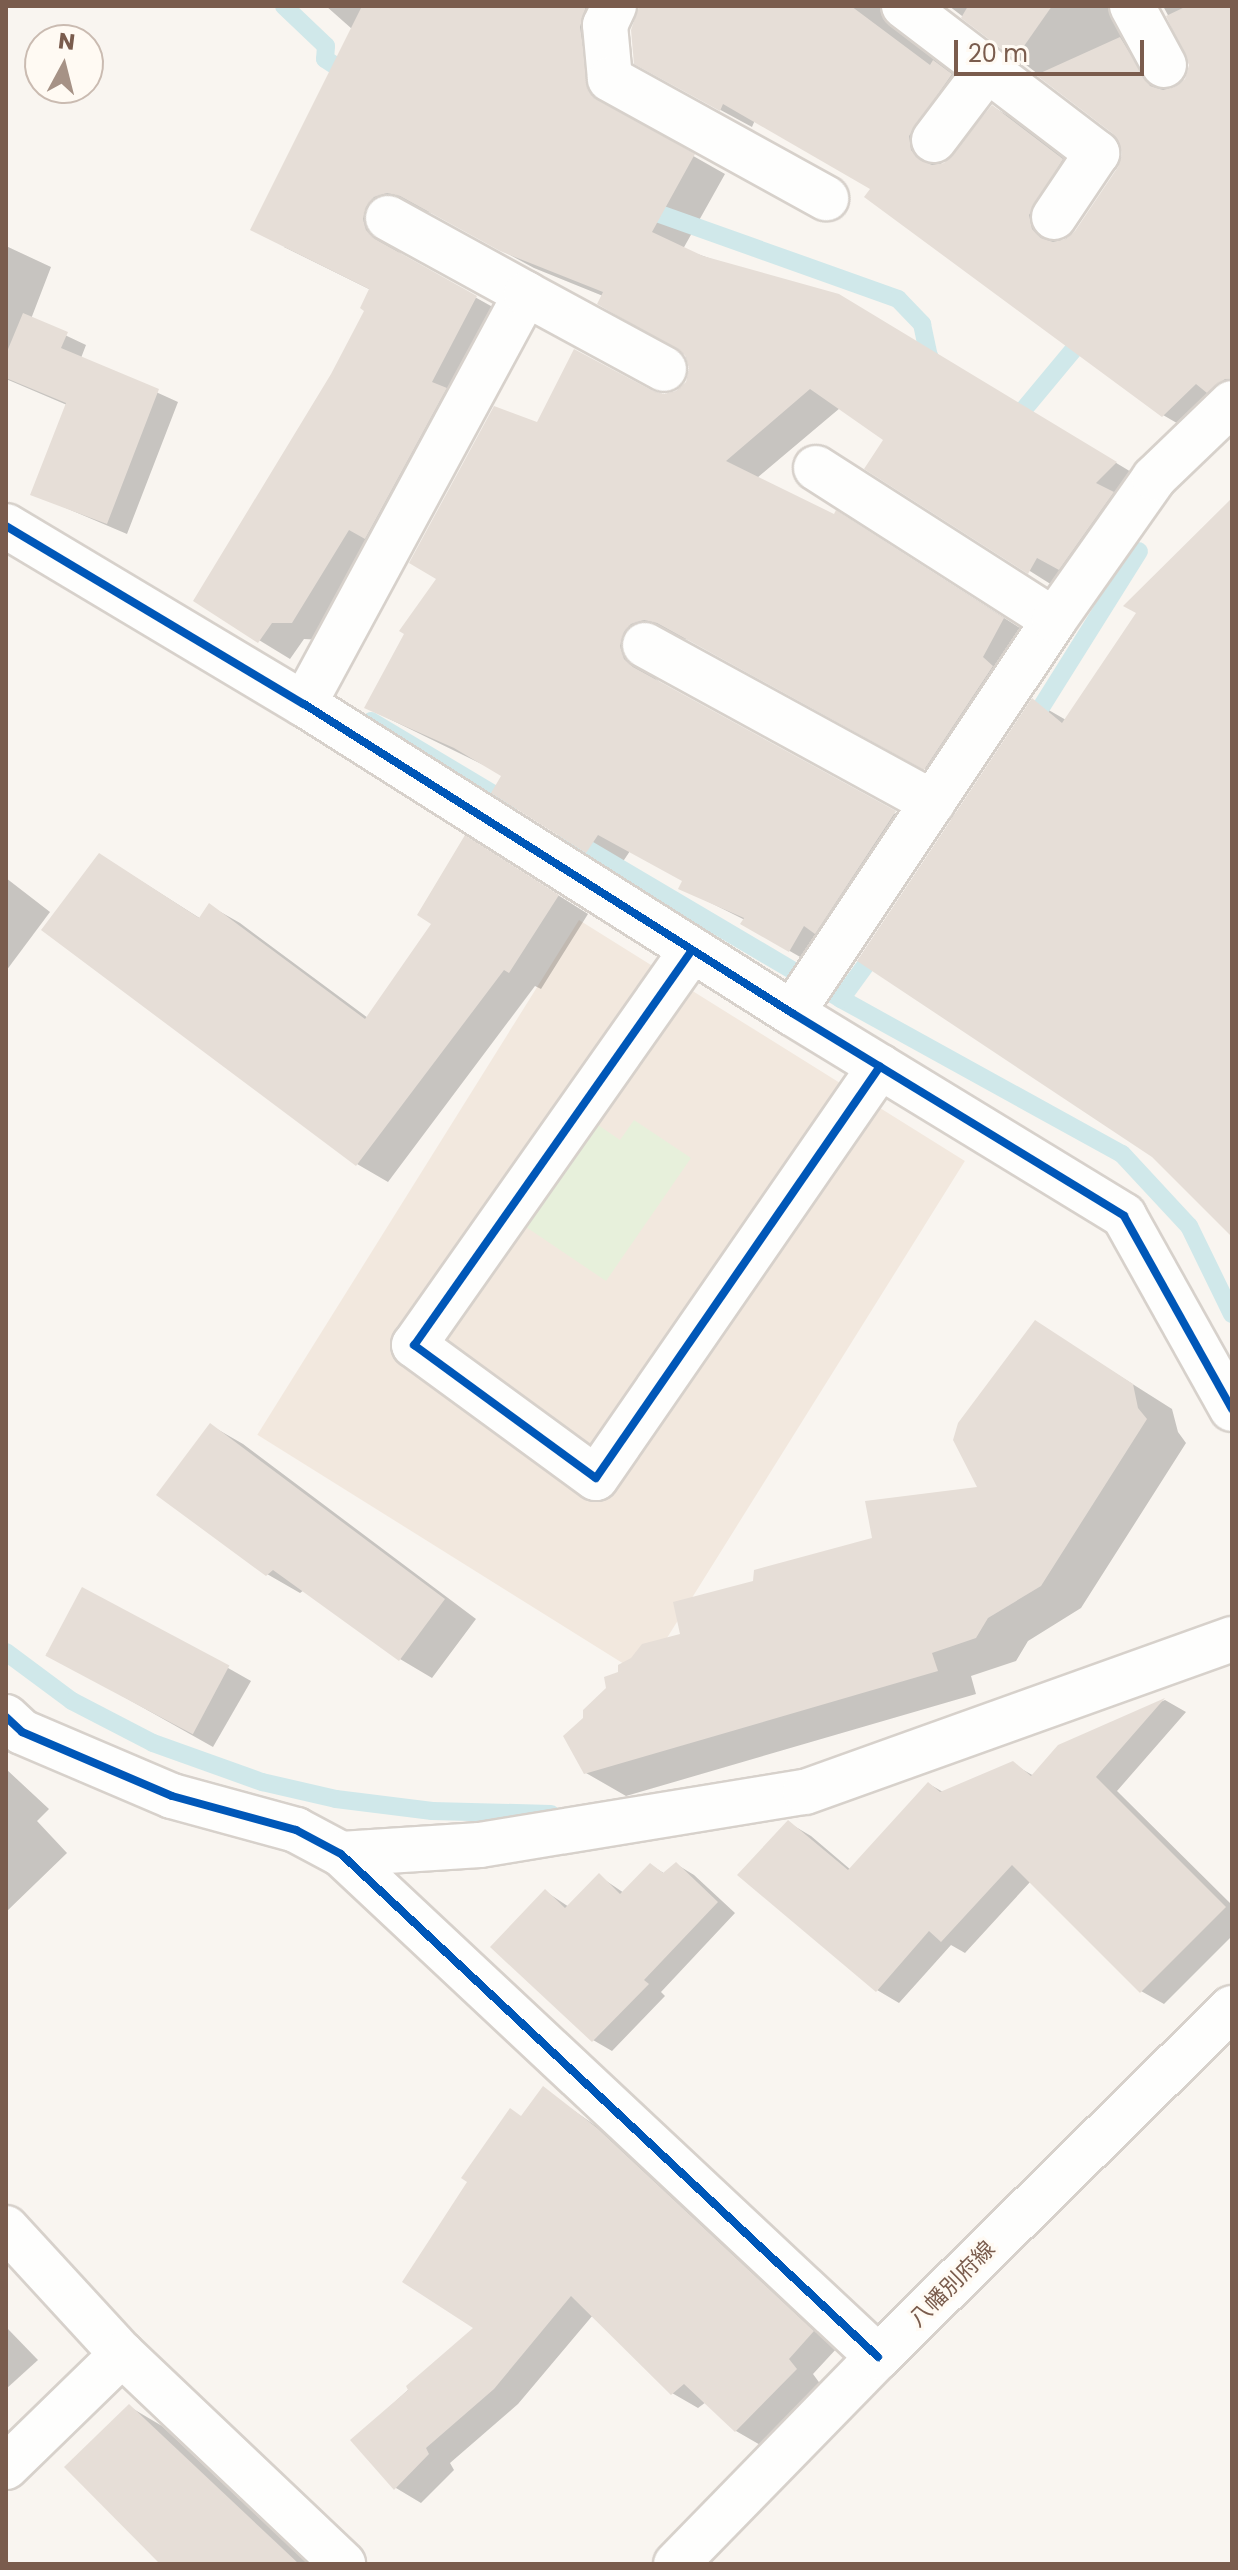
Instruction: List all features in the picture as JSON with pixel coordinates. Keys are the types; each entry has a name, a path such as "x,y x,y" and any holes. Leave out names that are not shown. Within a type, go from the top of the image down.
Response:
{"street":[{"path":"614,6 605,25 610,79 826,198"},
{"path":"904,6 1097,153 1054,217"},
{"path":"1132,6 1164,65"},
{"path":"934,140 987,70"},
{"path":"388,218 664,369"},
{"path":"304,704 526,294"},
{"path":"792,1013 1054,620 1154,478 1232,403"},
{"path":"816,468 1054,620"},
{"path":"6,526 304,704 792,1013 1124,1216 1232,1409"},
{"path":"645,645 933,803"},
{"path":"692,950 414,1345 596,1478 880,1067"},
{"path":"341,1854 480,1845 805,1792 1232,1639"},
{"path":"6,1717 22,1732 172,1796 296,1830 341,1854 878,2357"},
{"name":"八幡別府線","path":"676,2564 878,2357 1232,2008"},
{"path":"6,2228 122,2354 343,2564"},
{"path":"6,2467 122,2354"}],"shaded area":[{"path":"579,920 965,1161 643,1676 257,1435"}],"green space":[{"path":"634,1120 691,1158 606,1281 526,1227 598,1125 620,1140"}],"building":[{"path":"362,6 586,6 580,27 590,93 695,154 652,232 703,256 839,294 1117,462 1096,483 1114,492 1059,570 1037,558 1028,574 864,469 883,440 810,389 726,461 834,514 836,510 1004,618 983,657 993,666 924,770 657,623 644,620 631,624 624,632 620,646 624,659 633,667 896,811 815,934 804,926 789,952 740,924 744,918 678,889 682,881 598,835 586,853 491,793 501,776 454,748 364,708 404,634 399,631 436,579 409,563 494,406 537,422 574,349 653,391 664,394 676,391 686,382 689,368 685,355 597,304 603,292 500,251 400,196 387,193 374,197 366,207 363,219 366,230 375,239 477,296 432,382 447,388 365,539 349,530 292,623 272,623 258,643 193,601 331,374 364,311 360,308 369,289 250,230"},
{"path":"639,6 851,6 930,65 933,60 952,74 909,136 911,150 920,160 932,165 944,163 992,105 1063,159 1029,215 1032,229 1041,238 1053,242 1066,239 1075,231 1118,167 1122,154 1119,142 1112,133 1036,75 1120,37 1150,86 1163,90 1175,87 1185,79 1189,65 1166,16 1187,6 1232,6 1232,379 1225,379 1207,393 1196,384 1162,417 864,197 870,189 723,104 720,111 634,64 631,30"},
{"path":"968,6 1052,6 1015,59 961,18"},
{"path":"23,313 68,332 61,348 159,389 107,524 30,495 66,403 6,378 6,354"},
{"path":"1232,498 1232,1237 1152,1157 857,961 1032,698 1062,723 1136,613 1123,606"},
{"path":"465,835 559,895 509,973 504,970 356,1166 41,930 99,853 199,918 209,903 365,1019 431,924 417,915"},
{"path":"1035,1320 1133,1384 1138,1408 1147,1419 1041,1586 988,1618 976,1638 932,1653 938,1671 584,1774 563,1736 583,1718 583,1710 606,1688 604,1677 618,1672 618,1665 631,1658 642,1644 680,1634 673,1602 753,1581 754,1570 872,1538 865,1501 977,1487 953,1440 958,1423"},
{"path":"210,1423 445,1599 399,1661 273,1570 266,1576 156,1495"},
{"path":"82,1587 229,1665 193,1734 45,1656"},
{"path":"1165,1698 1096,1777 1226,1907 1140,1993 1012,1865 941,1942 929,1931 876,1992 737,1875 788,1820 848,1870 928,1782 940,1792 1013,1761 1031,1776 1058,1745"},
{"path":"676,1862 718,1902 644,1980 649,1984 592,2042 490,1947 545,1889 565,1908 599,1873 620,1894 650,1863 663,1873"},
{"path":"543,2086 597,2128 814,2331 789,2359 797,2369 735,2432 684,2384 671,2395 571,2296 494,2389 426,2448 429,2454 394,2490 350,2440 473,2328 402,2282 467,2182 461,2178 510,2108 521,2116"},
{"path":"129,2404 299,2564 160,2564 64,2467"}],"waterway":[{"path":"284,6 326,46 325,59 351,76"},
{"path":"640,207 898,299 922,324 929,356 935,367"},
{"path":"1010,426 1088,332"},
{"path":"1030,725 1139,551"},
{"path":"371,721 510,804"},
{"path":"567,837 841,999 1122,1154 1189,1226 1232,1314"},
{"path":"841,999 878,948"},
{"path":"6,1652 72,1701 153,1743 262,1782 336,1799 432,1811 551,1814"}],"cycle path":[{"path":"6,526 304,704 792,1013 1124,1216 1232,1409"},
{"path":"692,950 414,1345 596,1478 880,1067"},
{"path":"6,1717 22,1732 172,1796 296,1830 341,1854 878,2357"}]}
